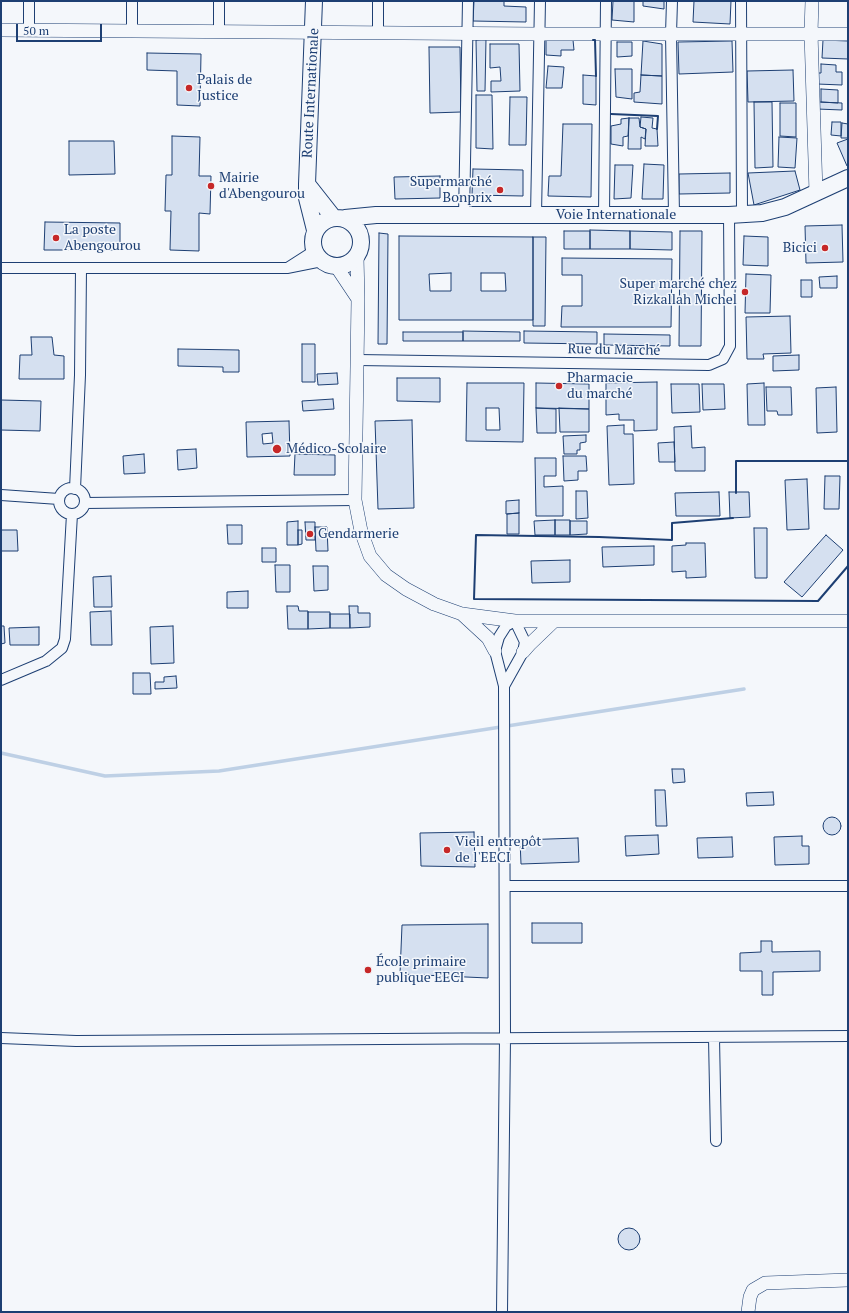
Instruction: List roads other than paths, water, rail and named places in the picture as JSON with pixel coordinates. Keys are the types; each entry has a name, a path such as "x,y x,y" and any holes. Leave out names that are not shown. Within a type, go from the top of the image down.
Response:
{"main road":[{"name":"Route Internationale","path":"314,1 307,184 308,198 315,230"},
{"name":"Voie Internationale","path":"339,218 376,215 604,216 736,215 762,213 785,207 848,178"},
{"path":"307,184 339,218 353,223 359,229 362,243 360,250 357,257 344,265 324,259 312,244 315,230 320,224 326,220 339,218"},
{"path":"359,229 376,215"}],"street":[{"path":"29,30 30,1"},
{"path":"132,1 132,31"},
{"path":"219,1 219,32"},
{"path":"378,1 378,33"},
{"path":"464,216 468,1"},
{"path":"536,215 540,1"},
{"path":"604,216 606,1"},
{"path":"672,1 671,34 674,215"},
{"name":"Rue du Marché","path":"357,360 709,365 723,359 730,346 736,215 741,1"},
{"path":"812,1 811,33 816,193"},
{"path":"1,30 467,34 848,34"},
{"path":"357,257 358,298 355,500 361,531 370,556 386,575 406,589 434,604 462,614 515,621 848,621"},
{"path":"1,268 287,268 324,259 358,298"},
{"path":"75,489 80,375 81,269"},
{"path":"75,489 82,494 85,503 81,511 72,514 63,511 59,504 59,499 62,493 66,490 75,489"},
{"path":"1,495 59,499"},
{"path":"85,503 355,500"},
{"path":"1,680 46,661 62,648 65,639 72,514"},
{"path":"462,614 488,638 494,651 504,686 505,1038 502,1312"},
{"path":"494,651 499,637 506,626 515,621"},
{"path":"515,621 525,642 523,652"},
{"path":"504,686 523,652 554,621"},
{"path":"505,886 848,886"},
{"path":"1,1038 76,1041 848,1036"},
{"path":"714,1038 716,1141"},
{"path":"748,1312 750,1297 753,1290 764,1283 848,1280"}],"waterway":[{"path":"1,753 105,776 219,771 744,689"}],"place":[{"name":"Palais de Justice","path":"189,88"},
{"name":"Mairie d'Abengourou","path":"211,186"},
{"name":"Supermarché Bonprix","path":"500,190"},
{"name":"La poste Abengourou","path":"56,238"},
{"name":"Bicici","path":"825,248"},
{"name":"Super marché chez Rizkallah Michel","path":"745,292"},
{"name":"Pharmacie du marché","path":"559,386"},
{"name":"Médico-Scolaire","path":"277,449"},
{"name":"Gendarmerie","path":"310,534"},
{"name":"Vieil entrepôt de l'EECI","path":"447,850"},
{"name":"École primaire publique EECI","path":"368,970"}]}
